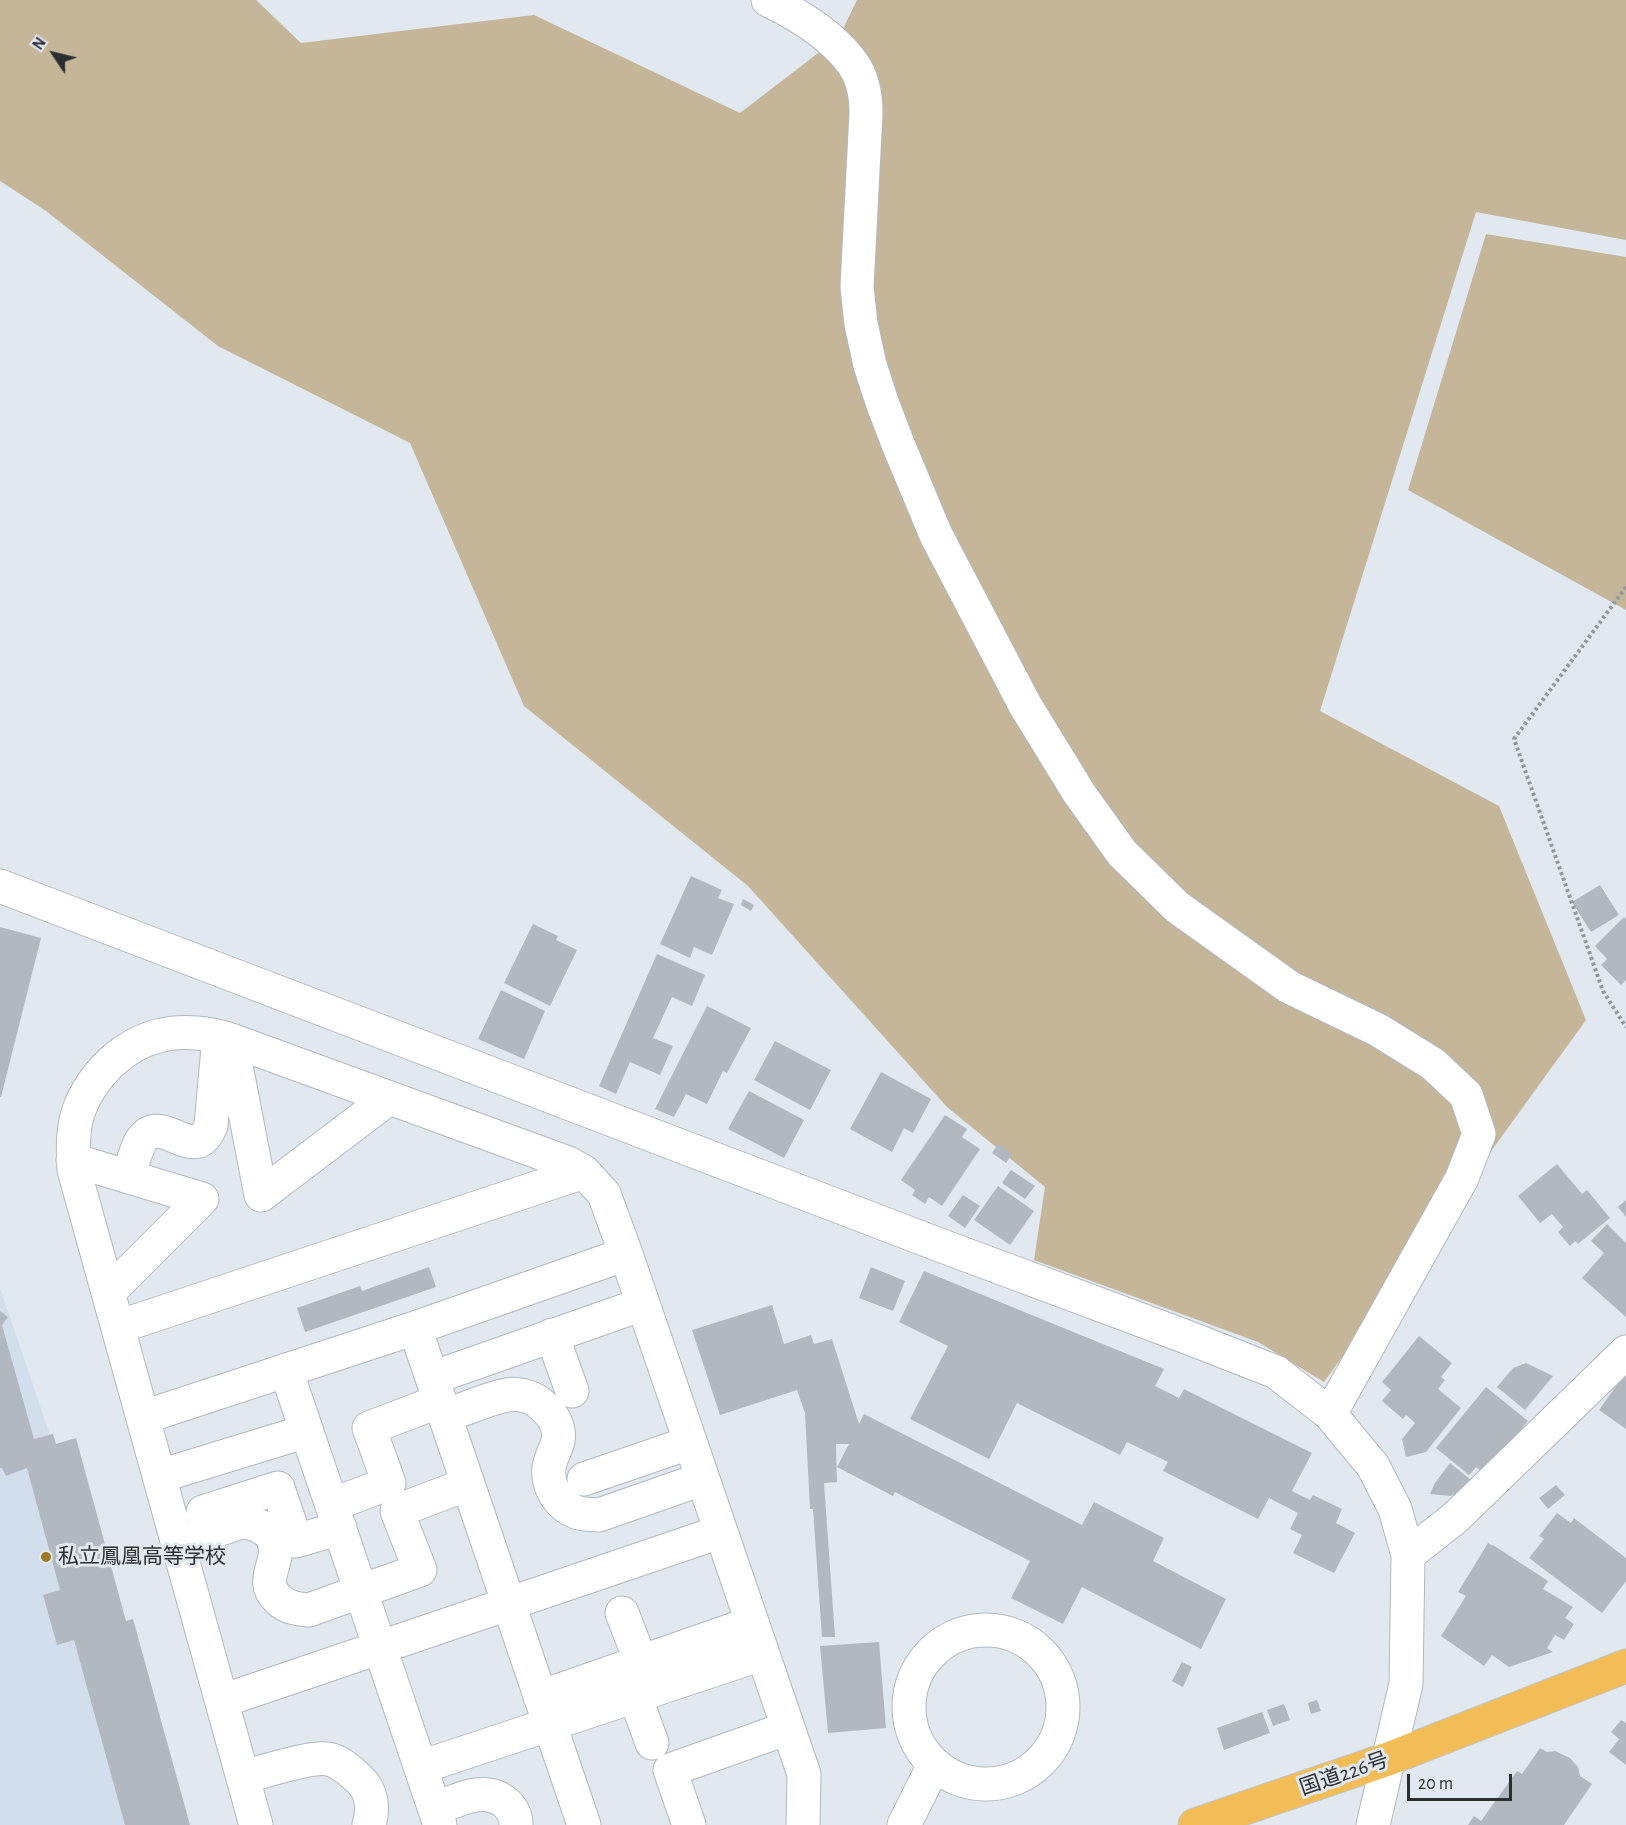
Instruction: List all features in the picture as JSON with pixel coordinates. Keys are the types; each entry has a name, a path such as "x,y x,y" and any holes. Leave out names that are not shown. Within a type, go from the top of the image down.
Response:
{"highway":[{"name":"国道226号","path":"1195,1825 1388,1759 1626,1666"}],"street":[{"path":"768,0 807,23 837,46 854,65 861,81 866,98 866,113 857,287 861,324 876,384 936,535 1024,705 1079,793 1122,853 1177,907 1289,987 1378,1030 1433,1064 1466,1095 1479,1134 1462,1178 1330,1414"},
{"path":"0,886 1276,1372 1330,1414 1373,1466 1395,1509 1408,1556 1406,1684 1373,1825"},
{"path":"256,1825 74,1170 73,1137 79,1110 97,1076 122,1053 143,1041 182,1032 225,1039 568,1163 584,1172 604,1194 804,1774 803,1825"},
{"path":"225,1039 261,1195 389,1098"},
{"path":"129,1177 140,1143 145,1136 155,1131 166,1132 189,1143 198,1142 208,1134 225,1039"},
{"path":"74,1160 202,1199 108,1293"},
{"path":"118,1327 584,1172"},
{"path":"144,1417 415,1328 626,1254"},
{"path":"175,1532 278,1488 296,1541 389,1483 369,1428 439,1398 552,1335 643,1304"},
{"path":"415,1328 584,1825"},
{"path":"552,1335 572,1391"},
{"path":"1408,1556 1456,1517 1626,1352"},
{"path":"286,1370 438,1817 477,1794 489,1794 501,1798 510,1806 516,1817 516,1825"},
{"path":"439,1398 519,1395 534,1399 544,1406 553,1416 557,1428 558,1442 549,1468 550,1484 554,1493 574,1511 599,1515 702,1479"},
{"path":"160,1476 247,1464 307,1431"},
{"path":"597,1464 689,1443"},
{"path":"175,1532 243,1522 266,1529 276,1546 274,1565 268,1583 272,1594 283,1603 296,1609 309,1610 420,1570 398,1511 468,1484"},
{"path":"222,1701 720,1532"},
{"path":"622,1613 641,1662"},
{"path":"421,1767 545,1711 641,1662 752,1623"},
{"path":"982,1629 1006,1631 1028,1641 1047,1658 1059,1679 1064,1702 1061,1727 1051,1749 1034,1768 1011,1780 984,1785 958,1779 934,1765 918,1744 909,1719 910,1692 919,1667 937,1646 958,1634 982,1629"},
{"path":"545,1711 635,1696 762,1654"},
{"path":"635,1696 652,1743"},
{"path":"689,1825 670,1770 788,1728"},
{"path":"243,1777 314,1759 329,1759 340,1763 366,1785 371,1798 372,1814 369,1825"},
{"path":"904,1825 934,1765"}],"path":[{"path":"1626,586 1514,739 1603,992 1626,1027"}],"shaded area":[{"path":"0,0 256,0 301,43 534,15 740,113 839,37 857,0 1626,0 1626,240 1476,212 1320,711 1499,806 1586,1020 1324,1382 1258,1342 1034,1260 1045,1187 947,1107 748,886 524,706 410,443 218,346 46,211 0,181"},
{"path":"1486,234 1626,257 1626,610 1408,490"},
{"name":"私立鳳凰高等学校","path":"0,1288 183,1825 0,1825"}],"building":[{"path":"691,876 722,890 718,898 734,904 712,955 694,947 690,958 660,944"},
{"path":"1600,885 1619,915 1591,932 1572,902"},
{"path":"743,899 754,905 751,911 741,905"},
{"path":"1624,917 1626,919 1626,980 1621,985 1601,965 1607,959 1595,946"},
{"path":"533,924 558,936 556,940 577,950 550,1006 504,983"},
{"path":"0,927 41,938 1,1097 0,1097"},
{"path":"657,954 705,975 692,1006 672,997 653,1038 673,1046 660,1075 630,1062 616,1094 599,1086"},
{"path":"501,990 545,1011 524,1059 478,1039"},
{"path":"707,1006 751,1028 727,1073 723,1071 707,1104 686,1094 674,1117 655,1109"},
{"path":"775,1041 831,1070 810,1110 754,1080"},
{"path":"881,1072 931,1099 913,1133 904,1128 892,1152 850,1129"},
{"path":"749,1091 804,1120 784,1158 728,1129"},
{"path":"945,1115 967,1129 962,1137 980,1149 942,1206 929,1197 925,1204 912,1195 915,1190 901,1180"},
{"path":"998,1144 1012,1154 1006,1163 992,1153"},
{"path":"1557,1164 1582,1194 1587,1190 1610,1218 1578,1244 1575,1241 1570,1246 1558,1232 1563,1227 1552,1214 1540,1223 1518,1196"},
{"path":"1011,1170 1035,1186 1025,1199 1002,1183"},
{"path":"998,1186 1034,1211 1010,1245 974,1220"},
{"path":"963,1195 980,1206 965,1228 948,1216"},
{"path":"1626,1200 1626,1217 1618,1207"},
{"path":"1607,1224 1626,1243 1626,1317 1582,1278 1604,1253 1591,1241"},
{"path":"429,1267 436,1287 305,1332 297,1308 360,1286 362,1291"},
{"path":"871,1267 905,1281 893,1311 859,1298"},
{"path":"924,1271 1164,1369 1155,1386 1179,1398 1184,1389 1312,1453 1292,1491 1310,1500 1313,1495 1342,1509 1336,1523 1355,1533 1334,1573 1293,1553 1302,1535 1290,1529 1298,1513 1269,1498 1258,1519 1163,1471 1168,1462 1127,1442 1120,1455 1017,1403 989,1459 910,1419 948,1346 899,1322"},
{"path":"772,1305 784,1344 811,1335 814,1344 832,1339 859,1424 864,1414 1082,1525 1094,1502 1164,1538 1153,1561 1226,1599 1201,1649 1082,1587 1063,1624 1011,1598 1030,1561 895,1492 893,1496 837,1467 849,1444 836,1444 837,1482 824,1483 835,1637 822,1637 813,1509 810,1509 805,1413 797,1390 720,1415 692,1330"},
{"path":"0,1311 8,1317 2,1325 34,1439 53,1434 56,1444 76,1438 126,1621 133,1619 190,1825 125,1825 74,1640 57,1645 43,1595 60,1590 27,1468 6,1476 0,1468"},
{"path":"1419,1336 1452,1363 1441,1377 1445,1380 1438,1389 1461,1408 1426,1452 1406,1457 1402,1439 1415,1423 1406,1415 1403,1419 1382,1401 1391,1390 1382,1382"},
{"path":"1526,1363 1553,1376 1525,1410 1497,1387 1513,1368"},
{"path":"1626,1372 1626,1429 1599,1410"},
{"path":"1486,1387 1528,1421 1485,1474 1476,1467 1469,1475 1436,1448"},
{"path":"1450,1463 1475,1483 1451,1496 1430,1494 1435,1483"},
{"path":"1556,1485 1565,1495 1548,1509 1539,1498"},
{"path":"1557,1513 1571,1523 1574,1518 1626,1558 1626,1581 1602,1613 1529,1558 1544,1539 1539,1536"},
{"path":"1488,1543 1548,1581 1543,1589 1573,1607 1565,1618 1574,1624 1564,1640 1555,1635 1547,1648 1553,1652 1509,1667 1492,1655 1484,1666 1441,1636 1466,1596 1458,1592"},
{"path":"879,1642 886,1728 828,1733 820,1646"},
{"path":"1182,1662 1192,1667 1183,1687 1172,1681"},
{"path":"1317,1700 1321,1711 1311,1714 1308,1703"},
{"path":"1284,1704 1290,1720 1273,1726 1267,1710"},
{"path":"1262,1712 1270,1733 1224,1750 1217,1728"},
{"path":"1621,1720 1626,1723 1626,1765 1609,1752 1619,1739 1611,1732"},
{"path":"1540,1748 1547,1752 1555,1751 1570,1758 1578,1767 1580,1776 1592,1784 1564,1825 1468,1825 1474,1816 1481,1821 1517,1771 1522,1774"}],"place":[{"name":"私立鳳凰高等学校","path":"46,1557"}]}
